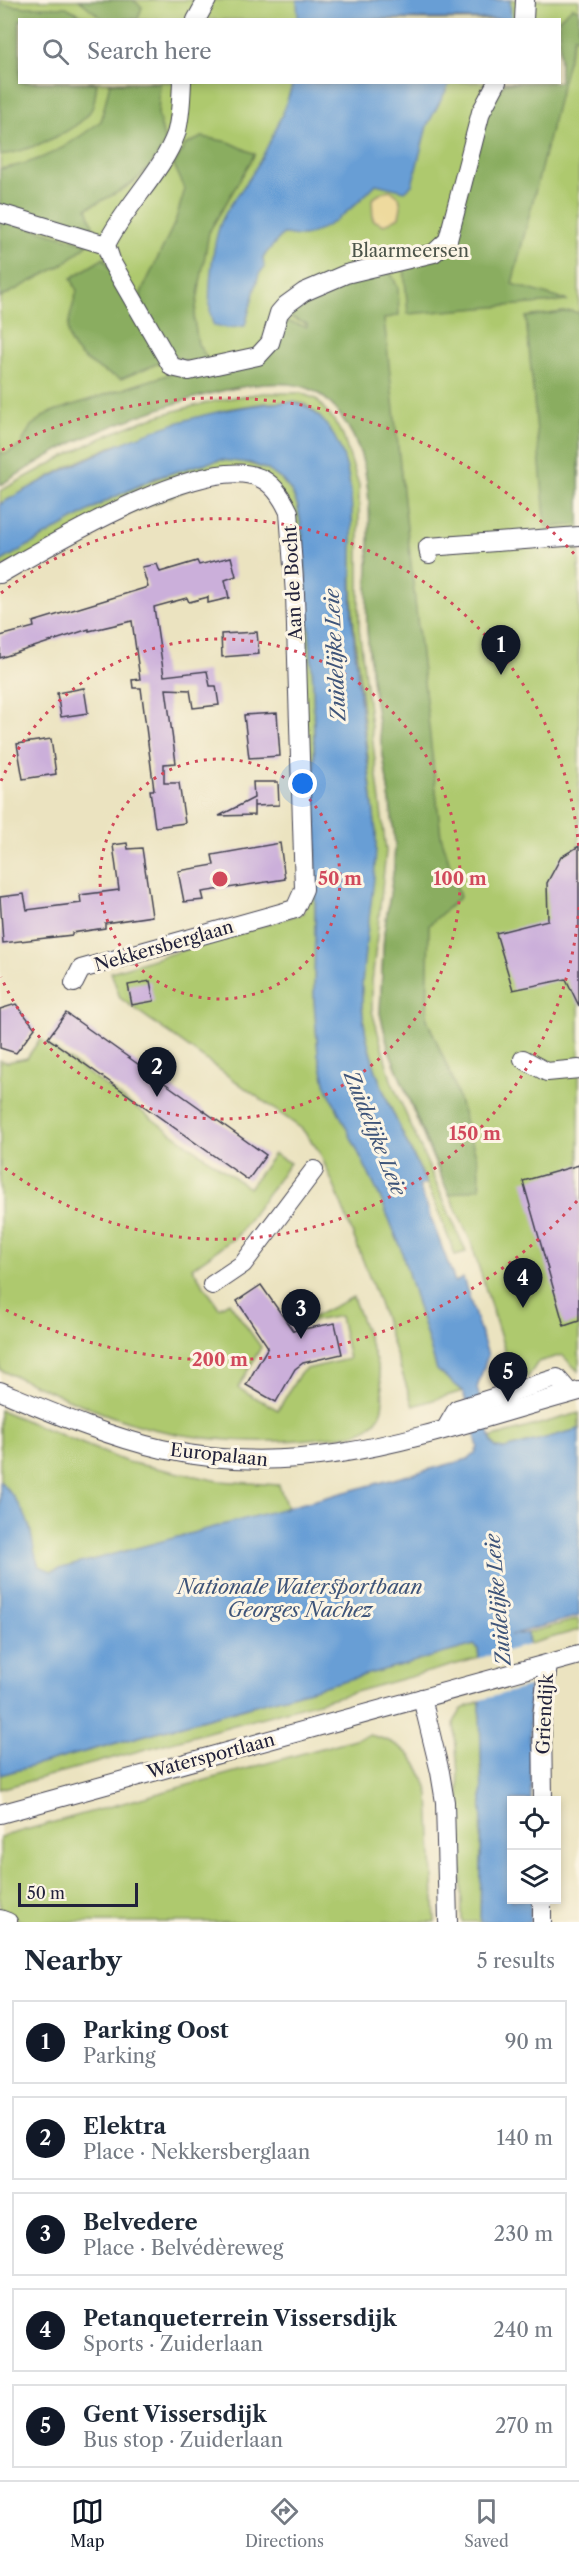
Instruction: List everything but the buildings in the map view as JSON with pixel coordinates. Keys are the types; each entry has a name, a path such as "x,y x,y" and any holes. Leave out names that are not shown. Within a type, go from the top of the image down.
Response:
{"street":[{"path":"197,18 207,0"},
{"path":"524,18 525,0"},
{"path":"182,84 175,135 167,152 118,221 106,245 112,263 172,367 189,371 250,359 265,350 270,343 279,314 286,304 304,292 346,274 434,254 448,240 481,112 496,84"},
{"path":"0,213 106,245"},
{"name":"Aan de Bocht","path":"0,574 119,510 168,489 217,474 242,473 260,478 284,500 289,512 295,594 304,889 295,909 261,918"},
{"path":"429,554 428,547 579,536"},
{"name":"Nekkersberglaan","path":"74,983 81,969 261,918"},
{"path":"523,1059 547,1072 579,1069"},
{"path":"212,1285 243,1264 314,1170"},
{"name":"Europalaan","path":"0,1391 129,1441 186,1454 247,1461 282,1461 340,1455 493,1407 575,1392"},
{"name":"Watersportlaan","path":"0,1815 579,1655"},
{"name":"Griendijk","path":"543,1796 544,1665"},
{"path":"422,1698 445,1802 448,1922"},
{"path":"542,1904 542,1922"},
{"path":"0,1919 8,1922"}],"green space":[{"name":"Blaarmeersen","path":"0,0 579,0 579,1372 562,1355 538,1362 528,1377 514,1380 471,1242 428,1148 389,1050 380,1013 384,933 394,868 395,843 369,654 367,606 369,497 361,455 348,426 327,400 310,389 288,384 260,384 229,389 163,407 83,438 51,454 0,485"},
{"path":"79,0 133,0 142,7 138,18 102,18"},
{"path":"0,4 26,7 66,7 87,18 18,18 18,84 97,84 93,106 78,124 38,145 0,155"},
{"path":"573,7 579,10 579,38 574,37 512,284 568,301 408,314 404,268 436,256 482,121 503,84 561,84 560,18"},
{"path":"110,84 160,84 158,114 165,143 141,176 123,189 87,208 93,225 85,234 0,209 0,169 42,158 101,121"},
{"path":"202,137 229,142 255,154 209,232 194,319 198,344 209,361 191,363 171,355 141,300 141,293 175,222 185,189 174,165 185,145"},
{"path":"0,219 88,244 62,265 0,298"},
{"path":"104,258 164,361 121,379 86,361 73,347 69,338 70,314 77,291 71,278"},
{"path":"376,271 391,273 398,288 399,315 384,319 441,836 460,897 429,925 427,1019 453,1080 478,1162 480,1188 449,1195 389,1050 380,1013 384,933 394,868 395,843 369,654 367,606 369,497 361,455 348,426 327,400 310,389 288,384 260,384 229,389 163,407 83,438 51,454 0,485 0,452 6,454 20,446 31,426 48,413 173,373 256,361 282,320 307,327 307,324 284,315 289,306"},
{"path":"571,311 579,313 579,525 546,527 526,317"},
{"path":"263,393 300,393 316,399 333,419 343,436 359,485 359,628 386,851 372,982 372,1011 391,1080 466,1252 455,1255 433,1197 379,1079 363,1016 363,971 374,879 376,833 353,617 351,529 337,444 318,415 305,404 264,403 228,409 110,447 67,467 0,504 0,491 124,428 192,407"},
{"path":"221,460 238,460 268,470 282,480 292,492 298,507 303,537 313,681 316,841 314,1000 318,1054 326,1086 381,1199 400,1246 437,1370 463,1391 413,1406 377,1297 319,1151 302,1129 120,998 111,972 304,913 310,897 291,511 241,467 0,568 0,562 106,501 162,476"},
{"path":"40,1039 249,1188 274,1154 290,1163 237,1236 192,1268 219,1308 229,1302 261,1347 238,1388 278,1410 300,1373 306,1369 349,1359 340,1316 308,1322 309,1319 353,1297 374,1356 382,1389 383,1403 375,1422 354,1434 299,1440 236,1441 194,1437 133,1424 0,1370 0,1060 7,1062 27,1058"},
{"path":"0,1410 127,1462 219,1481 279,1485 287,1508 51,1571 39,1566 34,1553 30,1527 18,1504 0,1481"},
{"path":"579,1413 579,1429 505,1449 496,1448 490,1438"},
{"path":"579,1619 579,1630 529,1644 528,1633"},
{"path":"474,1645 478,1649 479,1658 0,1789 0,1775"},
{"path":"480,1701 482,1801 480,1922 462,1922 461,1813 454,1722 462,1709"},
{"path":"369,1735 401,1748 416,1763 426,1783 429,1795 435,1922 23,1922 0,1910 0,1837"}],"sand":[{"path":"390,190 399,197 401,207 399,217 384,225 373,220 372,199"}],"water":[{"path":"297,0 510,0 511,18 298,18"},
{"path":"293,84 449,84 427,126 412,185 405,191 376,184 353,207 317,231 304,236 283,234 263,257 264,268 259,274 245,326 229,328 214,326 211,317 210,289 213,256 219,228 226,212 270,143"},
{"path":"293,402 313,411 321,418 334,437 347,469 352,505 352,615 376,833 375,872 362,988 363,1014 367,1039 382,1088 426,1183 419,1186 455,1282 463,1278 488,1355 477,1388 492,1443 496,1448 505,1449 579,1429 579,1616 511,1635 528,1633 531,1796 507,1796 507,1904 531,1904 530,1922 480,1922 482,1801 479,1658 478,1649 474,1645 0,1775 0,1481 14,1497 25,1516 39,1566 51,1571 468,1459 478,1447 463,1391 437,1370 400,1246 381,1199 326,1086 318,1054 314,1000 316,841 313,681 303,537 298,507 292,492 282,480 268,470 250,463 221,460 202,464 155,478 106,501 0,562 0,504 70,467 141,435 215,412 253,405"}],"pier":[{"path":"532,1644 532,1686 477,1701 476,1659"}],"place":[{"name":"Parking Oost","path":"501,675"},
{"name":"Elektra","path":"157,1097"},
{"name":"Petanqueterrein Vissersdijk","path":"523,1308"},
{"name":"Belvedere","path":"301,1339"},
{"name":"Gent Vissersdijk","path":"508,1402"}],"water label":[{"name":"Zuidelijke Leie","path":"335,655"},
{"name":"Zuidelijke Leie","path":"375,1133"},
{"name":"Nationale Watersportbaan Georges Nachez","path":"300,1598"},
{"name":"Zuidelijke Leie","path":"498,1600"}]}
